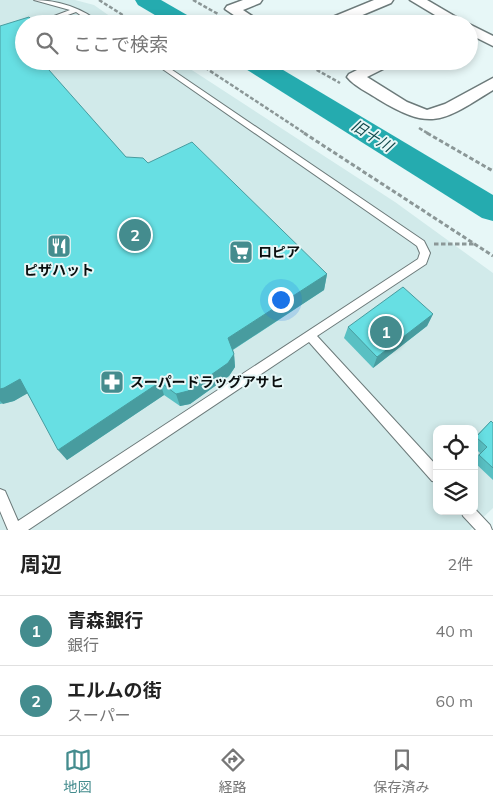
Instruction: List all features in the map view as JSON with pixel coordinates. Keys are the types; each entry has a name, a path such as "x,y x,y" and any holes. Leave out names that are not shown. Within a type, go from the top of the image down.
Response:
{"street":[{"path":"242,15 232,9 255,0"},
{"path":"350,15 386,0"},
{"path":"417,0 444,15"},
{"path":"478,33 493,42"},
{"path":"369,70 355,77 414,112 426,115 439,113 493,83"}],"lane":[{"path":"38,0 77,10 84,15"},
{"path":"62,15 77,10"},
{"path":"0,496 3,513 16,530 422,261 425,254 421,244 167,70"},
{"path":"310,336 433,472"},
{"path":"472,515 485,530"}],"path":[{"path":"99,0 123,15"},
{"path":"193,0 218,14"},
{"path":"209,70 493,256"},
{"path":"421,244 476,244"}],"shaded area":[{"path":"0,0 75,0 94,5 108,15 15,15 15,70 192,70 395,202 493,273 493,508 470,530 0,530"}],"building":[{"path":"15,21 15,70 49,70 126,157 143,158 148,163 192,142 327,274 228,338 234,354 228,363 188,391 176,394 160,382 58,450 20,379 0,389 0,26"},
{"path":"403,287 433,314 377,357 348,327"},
{"path":"491,421 493,423 493,468 479,455 487,447 478,439 478,435"}],"waterway":[{"name":"旧十川","path":"146,0 171,15"},
{"name":"旧十川","path":"265,70 493,210"}],"place":[{"name":"エルムの街","path":"135,235"},
{"name":"ピザハット","path":"59,246"},
{"name":"ロピア","path":"241,252"},
{"name":"青森銀行","path":"386,332"},
{"name":"スーパードラッグアサヒ","path":"112,382"}]}
